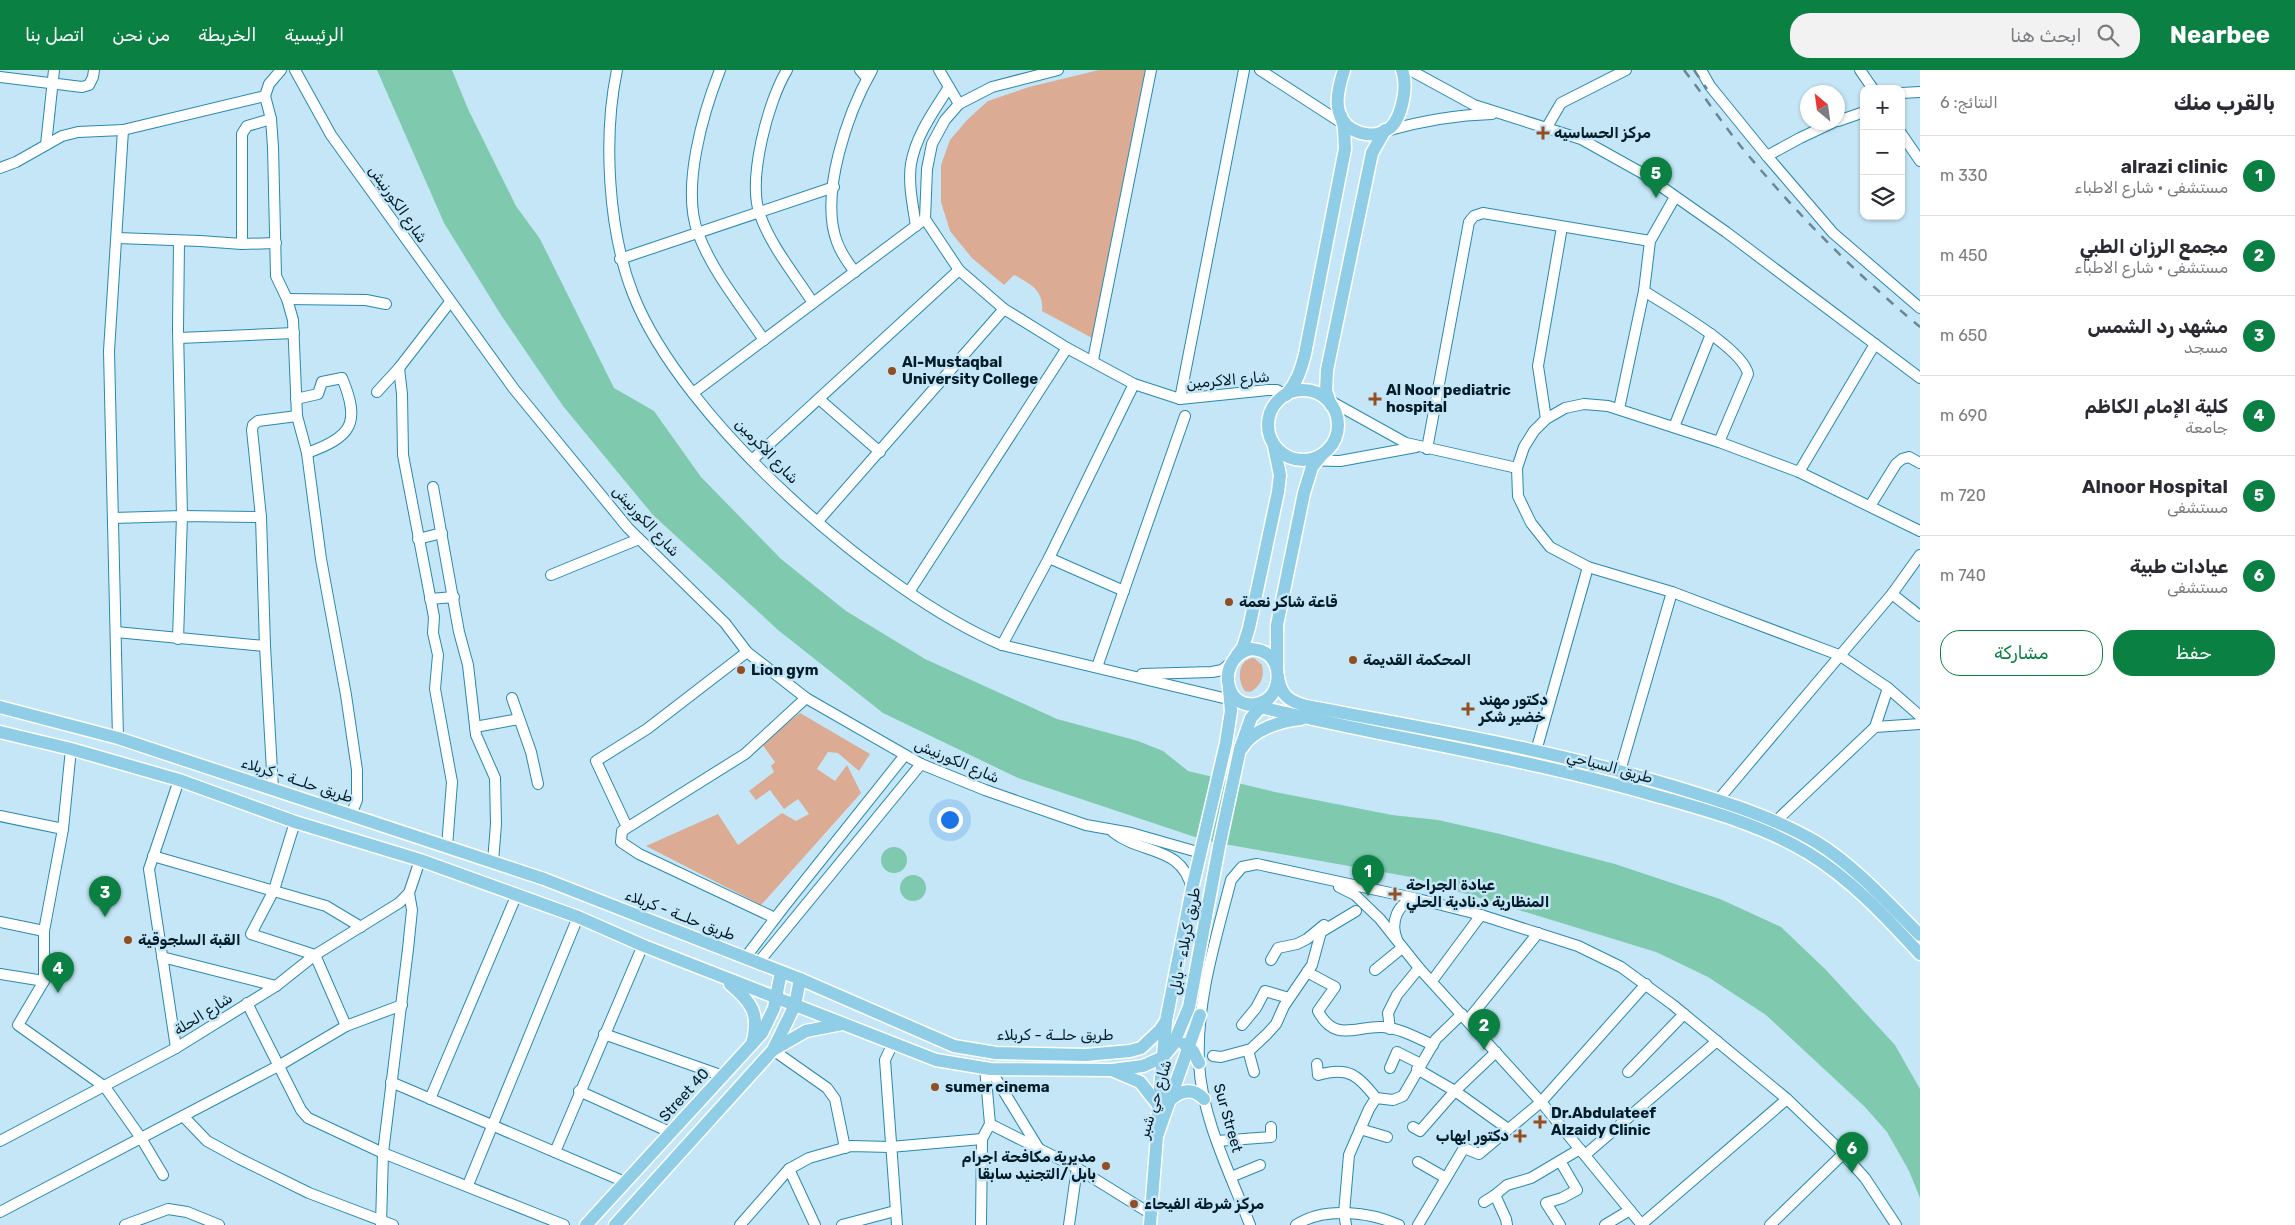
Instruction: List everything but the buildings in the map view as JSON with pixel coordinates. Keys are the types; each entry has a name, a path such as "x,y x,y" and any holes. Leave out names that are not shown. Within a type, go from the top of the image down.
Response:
{"main road":[{"path":"1237,761 1251,718 1228,676 1234,658 1243,647 1250,628 1278,492 1280,475 1268,425 1270,413 1276,402 1294,386 1300,374 1305,354 1344,149 1345,123 1338,98 1344,70"},
{"path":"1242,700 1256,704 1269,698 1276,689 1277,625 1304,493 1310,472 1319,458 1332,445 1338,431 1337,416 1328,401 1326,392 1327,370 1372,153 1383,132 1396,120 1401,108 1405,82 1404,70"},
{"path":"1345,123 1359,133 1370,135 1383,132"},
{"path":"1286,395 1304,390 1314,392 1328,401"},
{"path":"1273,444 1285,456 1298,460 1319,458"},
{"path":"1234,658 1244,651 1259,650 1273,659 1277,672"},
{"name":"طريق السياحي","path":"1277,672 1280,687 1286,698 1306,706 1536,751 1620,771 1718,800 1775,822 1825,848 1836,865 1862,895 1920,954"},
{"path":"1141,1048 1160,1030 1166,1020 1192,889 1230,721 1242,700"},
{"name":"طريق السياحي","path":"1242,700 1314,720 1582,775 1714,812 1790,843 1817,859 1859,875 1920,935"},
{"name":"طريق حلــة - كربلاء","path":"0,708 118,738 544,879 749,953 781,972 954,1046 996,1053 1086,1055 1130,1051 1170,1040"},
{"path":"1237,761 1250,738 1261,731 1293,720 1314,720"},
{"path":"0,732 71,749 178,780 295,822 420,860 578,917 643,946 936,1060 988,1069 1112,1070 1143,1066 1163,1057"},
{"name":"طريق كربلاء - بابل","path":"1170,1040 1184,1023 1189,1007 1237,761"},
{"path":"1582,775 1588,769 1587,763"},
{"path":"1637,790 1636,783 1640,777"},
{"path":"1817,859 1825,854 1825,848"},
{"name":"Street 40","path":"586,1225 722,1076 752,1046 762,1033 777,998 781,972"},
{"path":"723,977 743,994 754,1011 756,1027 752,1046"},
{"path":"615,1225 773,1050 795,1005 800,979"},
{"path":"1166,1020 1173,1025 1184,1023 1200,1014"},
{"path":"1170,1040 1194,1024 1200,1014"},
{"name":"شارع حي شبر","path":"1151,1220 1158,1136 1164,1103 1200,1014"},
{"path":"1164,1103 1163,1057 1170,1040 1166,1020"},
{"path":"773,1050 806,1031 845,1024"},
{"path":"1170,1040 1188,1047 1199,1063"},
{"path":"1112,1070 1131,1076 1164,1103"},
{"path":"1164,1103 1189,1090 1200,1094 1204,1099"}],"street":[{"path":"46,145 54,70"},
{"path":"0,77 82,87 89,85 94,70"},
{"path":"281,70 269,84 265,96 271,119 275,178 276,276 287,299 293,320 297,416 307,453 321,559 358,770 358,800 351,814"},
{"name":"شارع الكورنيش","path":"295,70 330,135 514,389 639,538 725,623 747,652 806,698 921,764 985,790 1086,825 1202,848"},
{"name":"شارع الاكرمين","path":"617,70 611,112 611,194 614,228 620,259 633,295 645,320 693,393 752,460 818,521 884,576 978,635 1002,645 1242,700"},
{"path":"720,70 701,127 694,166 693,201 698,233 712,261 764,340"},
{"path":"786,70 770,108 759,155 756,185 759,212 770,236 813,303"},
{"path":"854,272 837,242 832,210 844,130 870,74 860,70"},
{"path":"940,70 959,104"},
{"path":"693,393 925,220 927,169 932,144 945,120 959,104 992,87 1058,70"},
{"path":"1093,360 1150,70"},
{"path":"1180,399 1244,70"},
{"path":"1260,70 1345,123"},
{"path":"1404,70 1457,97 1500,114 1548,127 1581,139 1642,173 1726,232 1920,378"},
{"path":"1548,127 1561,102 1626,70"},
{"path":"1701,70 1710,86 1833,233 1920,308"},
{"path":"1860,70 1870,85"},
{"path":"916,226 911,194 911,165 924,128 949,87"},
{"path":"1905,93 1920,92"},
{"path":"0,168 16,162 62,136 78,132 123,130 265,96"},
{"path":"1845,119 1860,113"},
{"path":"1383,132 1422,121 1454,116 1500,114"},
{"path":"242,244 242,134 247,126 271,119"},
{"path":"118,738 109,351 123,130"},
{"path":"1767,156 1818,130"},
{"path":"1905,137 1916,147 1920,161"},
{"path":"620,259 834,187"},
{"path":"1619,409 1644,291 1650,241 1675,197"},
{"path":"1423,448 1468,222 1474,216 1483,213 1650,241"},
{"name":"شارع الاكرمين","path":"925,220 959,270 1004,309 1068,348 1134,384 1180,399 1268,390 1277,390 1286,395"},
{"path":"1546,419 1538,366 1562,227"},
{"path":"117,238 242,244 276,243"},
{"path":"178,639 182,516 178,338 180,241"},
{"path":"752,460 959,270"},
{"path":"1644,291 1711,334 1740,358 1746,366 1748,374 1719,442"},
{"path":"287,299 366,300 386,304"},
{"path":"378,392 450,302"},
{"path":"818,521 1004,309"},
{"path":"178,338 294,333"},
{"path":"1674,427 1711,334"},
{"path":"1799,472 1875,344"},
{"path":"909,592 1068,348"},
{"path":"399,368 402,394 403,455 430,599 438,655 435,689 452,782 447,847"},
{"path":"296,399 314,397 318,394 322,382 338,377 342,378 352,415 346,432 336,441 307,453"},
{"path":"1002,645 1049,558 1134,384"},
{"path":"819,399 880,452"},
{"path":"1328,401 1390,435 1423,448 1517,468"},
{"path":"1920,531 1799,472 1719,442 1608,406 1584,404 1565,408 1546,419 1534,431 1524,447 1517,468 1518,496 1531,523 1550,547 1588,566 1672,592 1839,655 1888,688 1920,716"},
{"path":"273,789 265,646 261,517 253,425 258,421 297,416"},
{"path":"1097,667 1185,416"},
{"path":"1319,458 1340,461 1423,448"},
{"path":"1870,506 1896,464 1902,459 1909,457 1920,463"},
{"path":"434,488 459,632 468,665 476,735 495,778 496,824 493,862"},
{"path":"113,518 182,516 261,517"},
{"path":"418,538 442,533"},
{"path":"551,575 639,538"},
{"path":"1718,800 1892,594 1920,555"},
{"path":"1049,558 1124,591"},
{"path":"1536,751 1588,566"},
{"path":"1620,771 1672,592"},
{"path":"1892,594 1920,616"},
{"path":"430,599 454,597"},
{"path":"116,632 265,646"},
{"path":"627,827 596,761 648,729 747,652"},
{"name":"شارع الاكرمين","path":"1126,673 1212,672 1222,670 1234,658"},
{"path":"1775,822 1875,727 1888,688"},
{"path":"512,698 538,784"},
{"path":"774,918 634,851 621,842 622,831 745,754 806,698"},
{"path":"475,727 519,719"},
{"path":"1875,727 1920,724"},
{"path":"71,749 63,829 44,931 44,981 18,1025 105,1087 141,1138 163,1175"},
{"path":"749,953 774,918 905,755"},
{"path":"761,960 921,764"},
{"path":"176,1048 149,869 178,780"},
{"path":"0,816 63,829"},
{"path":"295,822 274,890 251,934 315,955 346,1026"},
{"path":"1110,830 1124,840 1170,856 1178,861 1187,874 1192,889"},
{"path":"153,856 326,906 361,927"},
{"path":"381,1223 383,1153 412,910 409,893 420,860"},
{"name":"Sur Street","path":"1250,1225 1217,1141 1204,1099 1199,1063 1200,1014 1231,880 1237,872 1242,867 1257,864 1315,877"},
{"path":"1315,877 1418,899 1481,915 1578,946 1621,967 1646,984 1787,1098 1865,1178 1896,1225"},
{"path":"1315,877 1355,895 1380,919 1419,968 1541,1102 1642,1225 1787,1098"},
{"name":"شارع الحلة","path":"0,1141 176,1048 276,986 315,955 399,903 409,893"},
{"path":"430,1099 517,894"},
{"path":"1400,945 1394,929 1398,910 1409,900 1418,899"},
{"path":"1213,1056 1221,1058 1248,1050 1276,1024 1289,998 1312,965 1321,932 1356,911"},
{"path":"1432,981 1481,915"},
{"path":"468,1186 578,917"},
{"path":"1270,960 1278,948 1297,944 1336,918 1340,919"},
{"path":"0,922 44,931"},
{"path":"1318,1064 1318,1075 1333,1070 1344,1071 1359,1077 1376,1098 1393,1100 1403,1096 1433,1045 1465,1017 1538,933"},
{"path":"1375,970 1400,945"},
{"path":"554,1152 643,946"},
{"path":"162,957 276,986"},
{"path":"1390,1029 1388,1013 1397,995 1419,968"},
{"path":"1308,972 1335,987 1318,1011 1330,1027 1346,1032 1382,1027 1405,1032 1433,1045"},
{"path":"1,975 44,981"},
{"path":"1418,1225 1464,1148 1479,1154 1541,1102 1646,984"},
{"path":"1242,1025 1256,1008 1265,990 1289,998"},
{"path":"248,1004 301,1110 308,1118 383,1153 564,1225"},
{"path":"0,1212 280,1065 346,1026 402,1005"},
{"path":"1628,1072 1684,1014"},
{"path":"604,1034 722,1076"},
{"path":"1484,1202 1496,1195 1507,1185 1531,1178 1560,1161 1583,1152 1717,1041"},
{"path":"893,1043 885,1060 897,1225"},
{"path":"773,1050 827,1088 835,1099 846,1148"},
{"path":"1248,1050 1254,1072"},
{"path":"1390,1068 1397,1052 1508,1129"},
{"path":"1413,1127 1420,1131 1455,1091 1496,1052"},
{"path":"981,1225 982,1138 990,1124 988,1069"},
{"path":"988,1069 1040,1150"},
{"path":"391,1082 625,1182"},
{"path":"580,1091 672,1132"},
{"path":"1346,1225 1344,1213 1349,1155 1376,1098"},
{"path":"183,1116 207,1141 240,1159 309,1193 381,1223 393,1225"},
{"path":"990,1124 1077,1168 1151,1220"},
{"path":"1217,1141 1271,1137 1271,1127"},
{"path":"1360,1129 1387,1137"},
{"path":"740,1225 789,1169 809,1158 851,1146 890,1147 982,1138"},
{"path":"1770,1225 1843,1154"},
{"path":"1560,1161 1576,1190 1546,1203 1560,1225"},
{"path":"1418,1162 1446,1178"},
{"path":"1231,1177 1260,1165"},
{"path":"1069,1225 1077,1168"},
{"path":"789,1169 815,1225"},
{"path":"1496,1195 1506,1219 1506,1225"},
{"path":"125,1225 168,1209 187,1212 219,1225"},
{"path":"1605,1225 1630,1210"},
{"path":"842,1225 896,1211"},
{"path":"1296,1225 1320,1215 1344,1213 1362,1215 1400,1225"}],"shaded area":[{"path":"377,70 452,70 468,109 516,206 540,239 614,388 654,411 701,477 781,559 846,611 925,659 1057,719 1138,741 1163,751 1188,771 1275,792 1392,815 1438,820 1615,864 1720,899 1781,927 1826,970 1895,1045 1920,1089 1920,1198 1909,1171 1887,1132 1865,1107 1766,1015 1708,977 1656,952 1411,877 1207,841 1018,778 883,713 778,630 653,515 563,406 501,315 444,223"},
{"path":"1099,70 1145,70 1092,338 1042,311 1041,298 1035,288 1014,275 1004,285 972,258 950,231 941,202 941,165 950,140 967,120 988,101 1029,87"},
{"path":"1254,658 1262,665 1263,674 1259,684 1250,692 1245,691 1242,687 1240,671 1244,662"},
{"path":"800,713 870,754 859,771 838,753 828,752 817,769 835,781 847,765 861,793 761,905 646,846 718,814 738,845 782,813 796,821 809,814 798,799 784,809 770,790 756,800 749,791 774,772 771,766 775,762 761,743"},
{"path":"894,847 903,851 907,860 903,869 894,873 885,869 881,860 885,851"},
{"path":"913,875 922,879 926,888 922,897 913,901 904,897 900,888 904,879"}],"railway":[{"path":"1684,70 1728,130 1784,197 1873,286 1920,327"},
{"path":"1694,70 1707,89"}],"place":[{"name":"مركز الحساسيه","path":"1543,133"},
{"name":"Alnoor Hospital","path":"1656,198"},
{"name":"Al-Mustaqbal University College","path":"892,371"},
{"name":"Al Noor pediatric hospital","path":"1375,399"},
{"name":"قاعة شاكر نعمة","path":"1229,602"},
{"name":"المحكمة القديمة","path":"1353,660"},
{"name":"Lion gym","path":"741,670"},
{"name":"دكتور مهند خضير شكر","path":"1468,709"},
{"name":"عيادة الجراحة المنظارية د.نادية الحلي","path":"1395,894"},
{"name":"alrazi clinic","path":"1368,896"},
{"name":"مشهد رد الشمس","path":"105,917"},
{"name":"القبة السلجوقية","path":"128,940"},
{"name":"كلية الإمام الكاظم","path":"58,993"},
{"name":"مجمع الرزان الطبي","path":"1484,1050"},
{"name":"sumer cinema","path":"935,1087"},
{"name":"Dr.Abdulateef Alzaidy Clinic","path":"1540,1122"},
{"name":"دكتور ايهاب","path":"1520,1136"},
{"name":"مديرية مكافحة اجرام بابل /التجنيد سابقا","path":"1106,1166"},
{"name":"عيادات طبية","path":"1852,1173"},
{"name":"مركز شرطة الفيحاء","path":"1134,1204"}]}
